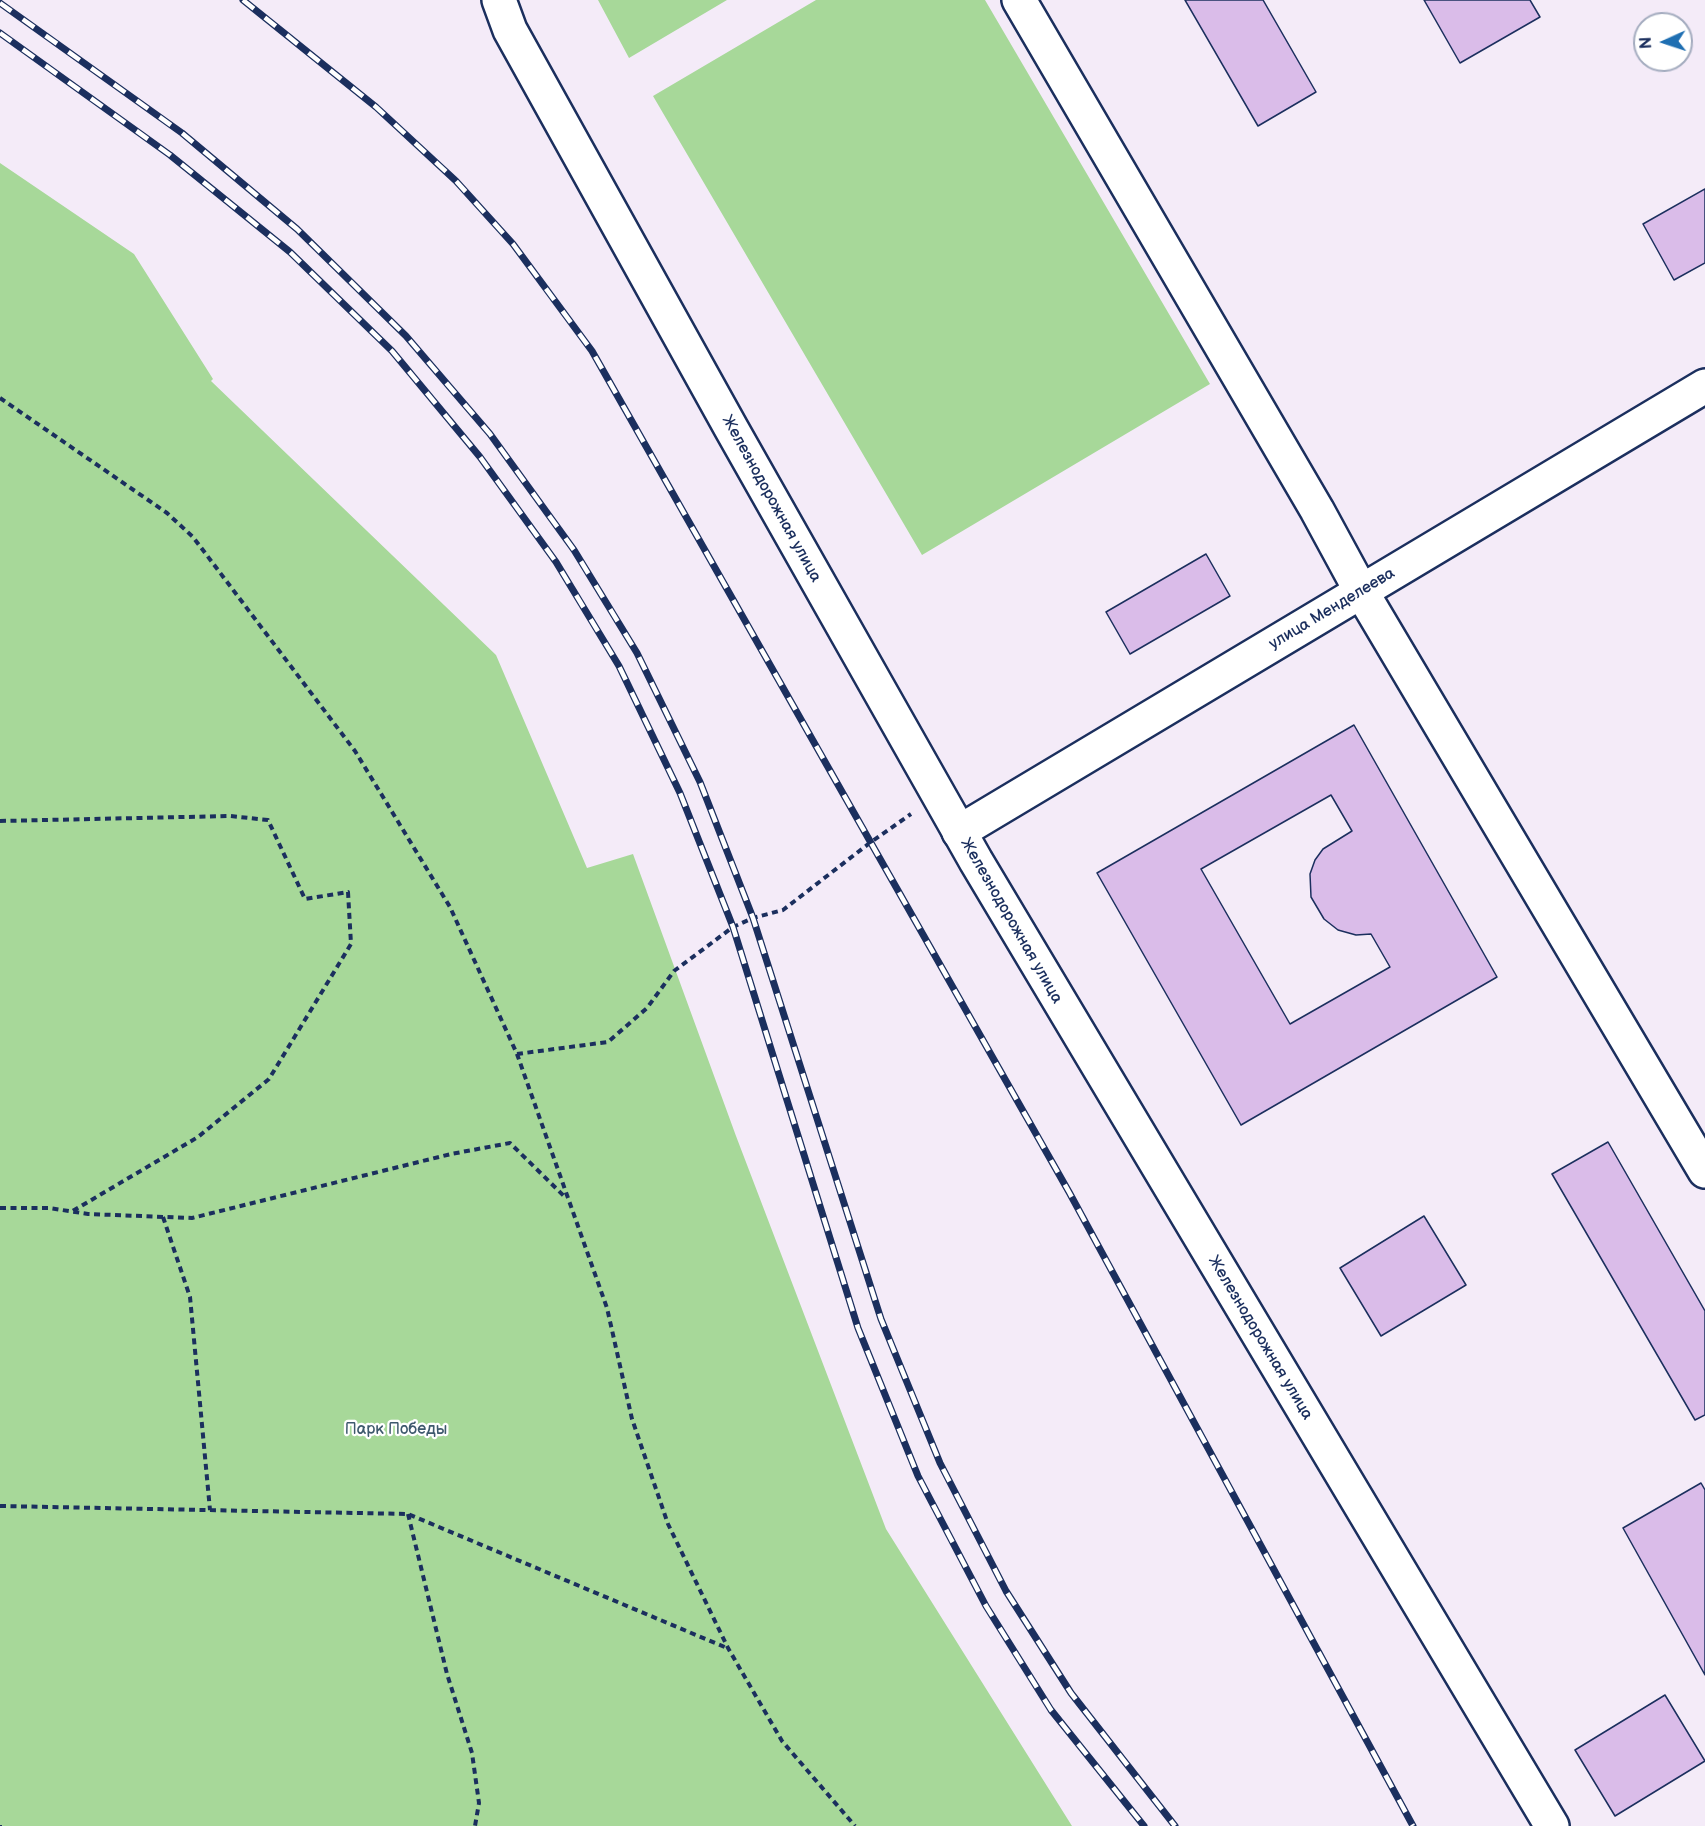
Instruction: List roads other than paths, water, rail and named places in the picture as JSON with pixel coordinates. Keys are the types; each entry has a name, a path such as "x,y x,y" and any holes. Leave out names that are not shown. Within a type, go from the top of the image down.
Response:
{"main road":[{"name":"Железнодорожная улица","path":"499,0 510,30 959,832 1552,1826"},
{"path":"1019,0 1317,510 1361,591 1705,1171"},
{"name":"улица Менделеева","path":"959,832 1705,386"}],"railway":[{"path":"243,0 376,107 456,181 513,244 592,351 1069,1192 1413,1826"},
{"path":"0,3 182,133 297,229 406,336 490,434 574,550 637,653 700,782 753,918 881,1319 940,1463 1006,1591 1071,1693 1175,1826"},
{"path":"0,33 170,155 290,252 392,351 480,457 556,562 619,666 680,793 733,927 858,1328 918,1476 986,1606 1051,1710 1144,1826"}],"park label":[{"name":"Парк Победы","path":"396,1430"}]}
